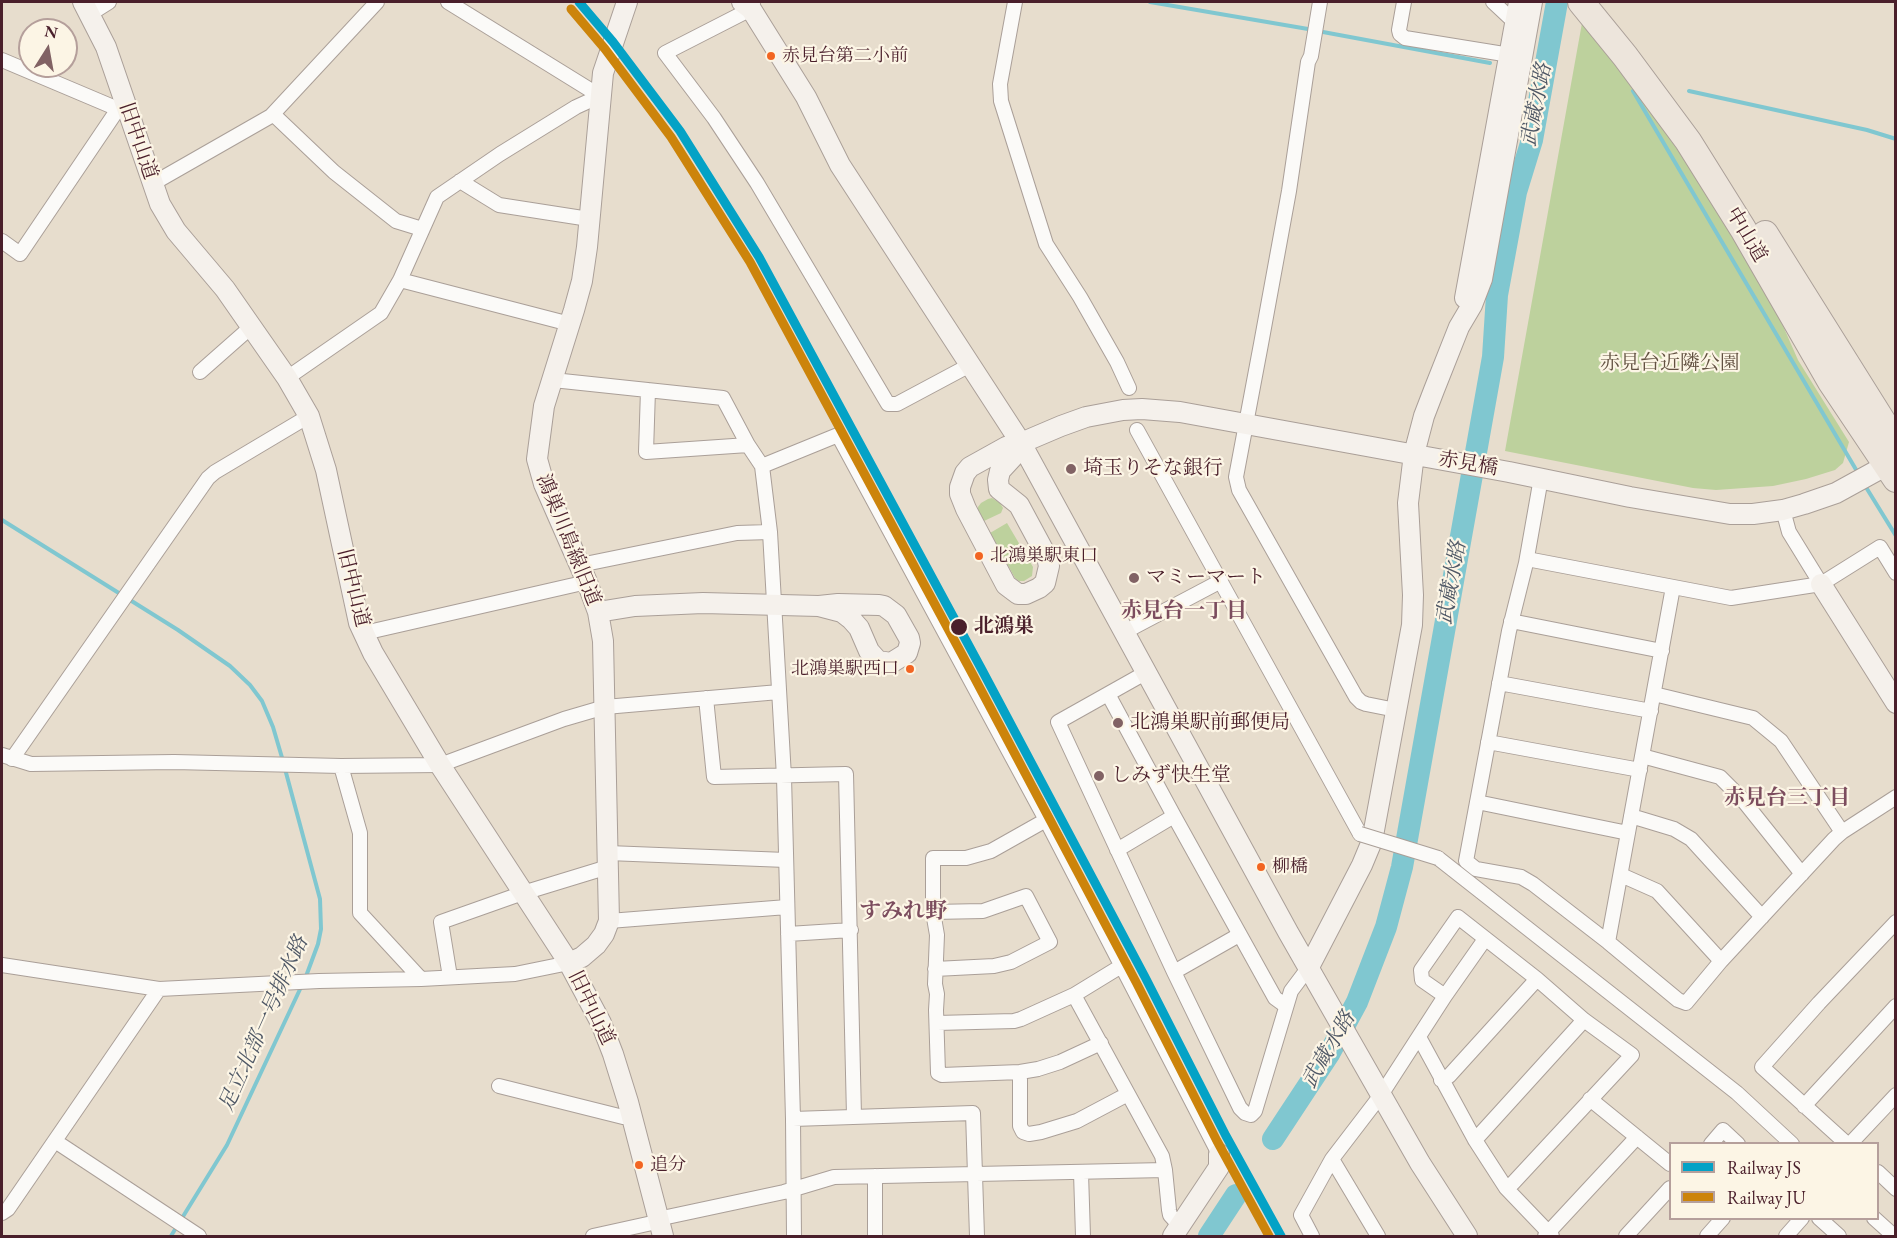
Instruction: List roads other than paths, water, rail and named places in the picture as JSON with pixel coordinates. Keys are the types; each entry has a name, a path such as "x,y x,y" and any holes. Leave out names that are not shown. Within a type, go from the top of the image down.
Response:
{"highway":[{"name":"中山道","path":"1581,2 1625,56 1688,141 1743,229 1832,382 1893,462"},
{"name":"中山道","path":"1599,2 1635,43 1698,132 1768,239 1893,462"}],"street":[{"path":"86,8 109,2"},
{"path":"152,184 273,114 376,2"},
{"path":"448,2 600,96"},
{"name":"鴻巣川島線旧道","path":"609,921 603,641 598,612 584,574 544,484 537,459 544,406 582,281 603,73 627,2"},
{"path":"1015,2 1000,84 1001,100 1046,244 1080,297 1129,388"},
{"path":"1320,2 1308,62 1289,191 1236,477 1239,490 1356,697 1366,704 1396,710"},
{"path":"1404,2 1399,30 1405,38 1510,55"},
{"path":"1493,2 1504,13 1521,14"},
{"path":"1459,327 1510,55 1521,14 1532,2"},
{"path":"970,365 897,404 888,404 757,183 714,118 665,53 749,4 806,97 840,165 1021,443 1288,932 1420,1163 1467,1236"},
{"name":"旧中山道","path":"86,8 106,47 121,108 160,204 176,231 225,289 287,378 309,416 324,461 359,623 373,653 440,765 569,963 601,1023 632,1116 661,1229"},
{"path":"1147,672 1058,722 1240,1108 1245,1113 1251,1114 1255,1111 1291,991 1311,970 1372,841 1412,625 1413,595 1408,504 1420,455 1424,416 1459,327 1482,279 1521,14"},
{"path":"2,60 121,108 20,254 2,241"},
{"path":"287,378 381,313 400,280 437,196 576,106 600,96"},
{"path":"273,114 334,172 396,221 422,229"},
{"path":"460,181 499,205 589,219"},
{"path":"400,280 570,324"},
{"path":"200,372 251,327"},
{"path":"553,380 723,398 762,466 770,532 784,777 794,1236"},
{"path":"648,390 646,452 748,445"},
{"name":"赤見橋","path":"1021,443 1012,458 1000,471 999,489 1019,506 1047,557 1049,566 1045,583 1026,594 1018,594 1006,585 966,509 960,494 961,480 970,467 1006,447 1086,417 1123,410 1163,410 1420,455 1630,497 1730,514 1754,514 1783,510 1836,493 1893,462"},
{"path":"309,416 208,478 121,604 7,757 31,764 174,762 341,766 440,765 546,725 605,707 779,692"},
{"path":"1137,430 1360,834 1438,858 1737,1093 1791,1142"},
{"path":"762,466 838,435 1123,965 1219,1154 1220,1167 1177,1231"},
{"path":"1541,478 1527,560 1511,621 1466,861 1476,869 1521,877 1533,884 1678,1000 1686,1003 1720,961 1842,832 1896,797"},
{"path":"1783,510 1789,532 1896,703"},
{"path":"364,633 737,533 770,532"},
{"path":"1527,560 1731,598 1821,584 1880,547 1896,573"},
{"path":"1132,628 1221,581"},
{"path":"1608,942 1673,587"},
{"path":"598,612 669,603 819,606"},
{"path":"1511,621 1662,651"},
{"path":"1499,683 1650,711"},
{"path":"1108,694 1275,998 1286,1006"},
{"path":"1654,694 1753,718 1781,741 1842,832"},
{"path":"706,698 714,777 846,774 854,1116"},
{"path":"1488,742 1640,770"},
{"path":"1642,756 1720,777 1742,799 1802,874"},
{"path":"341,766 360,833 360,913 421,979"},
{"path":"1477,802 1628,833"},
{"path":"1117,850 1174,816"},
{"path":"1631,816 1674,829 1691,839 1762,917"},
{"path":"1046,820 991,851 966,858 933,858 933,912 937,935 935,984 938,1073 942,1075 1020,1072 1038,1069 1060,1062 1101,1043"},
{"path":"450,977 441,922 608,860 786,860"},
{"path":"1620,875 1657,891 1720,961"},
{"path":"933,912 983,911 1026,896 1050,942 1011,962 994,966 935,969"},
{"path":"2,965 159,988 515,974 569,963 582,957 596,945 609,921 787,907"},
{"path":"1445,996 1422,980 1421,970 1458,917 1537,979 1584,1020 1632,1055 1514,1183 1506,1188"},
{"path":"1848,1142 1762,1068 1819,1003 1896,922"},
{"path":"788,934 851,930"},
{"path":"1174,972 1239,934"},
{"path":"1312,1236 1301,1215 1332,1159 1380,1095 1485,939"},
{"path":"937,1023 1014,1021 1074,995 1123,965"},
{"path":"1442,1080 1449,1076 1537,979"},
{"path":"4,1209 56,1141 159,988"},
{"path":"1074,995 1162,1156 1169,1210 1177,1231"},
{"path":"1804,1106 1896,1006"},
{"path":"1475,1140 1584,1020"},
{"path":"1419,1037 1475,1140 1506,1188 1548,1235 1637,1137"},
{"path":"1020,1072 1020,1126 1023,1132 1029,1134 1071,1124 1128,1094"},
{"path":"499,1086 623,1117 632,1116"},
{"path":"1850,1142 1896,1095"},
{"path":"1590,1099 1669,1162"},
{"path":"793,1119 973,1113 977,1236"},
{"path":"1712,1142 1723,1130 1737,1142"},
{"path":"56,1141 196,1235"},
{"path":"1332,1159 1378,1236"},
{"path":"592,1236 661,1229 667,1217 772,1195 834,1177 1165,1170"},
{"path":"1081,1173 1083,1236"},
{"path":"1879,1173 1894,1185"},
{"path":"875,1176 875,1236"},
{"path":"1626,1236 1669,1190"},
{"path":"1707,1236 1721,1220"},
{"path":"1786,1236 1800,1220"},
{"path":"1821,1220 1839,1236"},
{"path":"1876,1220 1894,1236"}],"waterway":[{"path":"1150,2 1308,29"},
{"name":"武蔵水路","path":"1273,1139 1329,1054 1357,1002 1386,927 1402,867 1493,357 1497,295 1516,192 1532,140 1557,2"},
{"path":"1323,32 1490,63"},
{"path":"1633,91 1858,473"},
{"path":"1689,91 1867,130 1896,139"},
{"path":"1864,484 1896,536"},
{"name":"足立北部一号排水路","path":"2,520 178,630 230,666 250,685 262,701 283,761"},
{"name":"足立北部一号排水路","path":"285,769 320,899 321,929 305,979"},
{"name":"足立北部一号排水路","path":"171,1236 227,1145 302,985"},
{"name":"武蔵水路","path":"1209,1236 1236,1195"}],"rail line":[{"name":"JS","path":"579,2 613,42 680,131 759,257 982,670 1145,977 1226,1136 1281,1236"},
{"name":"JU","path":"571,9 605,49 671,137 750,262 973,675 1269,1236"}],"place":[{"name":"赤見台第二小前","path":"771,56"},
{"name":"埼玉りそな銀行","path":"1071,469"},
{"name":"北鴻巣駅東口","path":"979,556"},
{"name":"マミーマート","path":"1134,578"},
{"name":"北鴻巣","path":"959,627"},
{"name":"北鴻巣駅西口","path":"910,669"},
{"name":"北鴻巣駅前郵便局","path":"1118,723"},
{"name":"しみず快生堂","path":"1099,776"},
{"name":"柳橋","path":"1261,867"},
{"name":"追分","path":"639,1165"}],"district":[{"name":"赤見台一丁目","path":"1184,611"},
{"name":"赤見台三丁目","path":"1787,798"},
{"name":"すみれ野","path":"903,912"}],"park label":[{"name":"赤見台近隣公園","path":"1670,364"}]}
